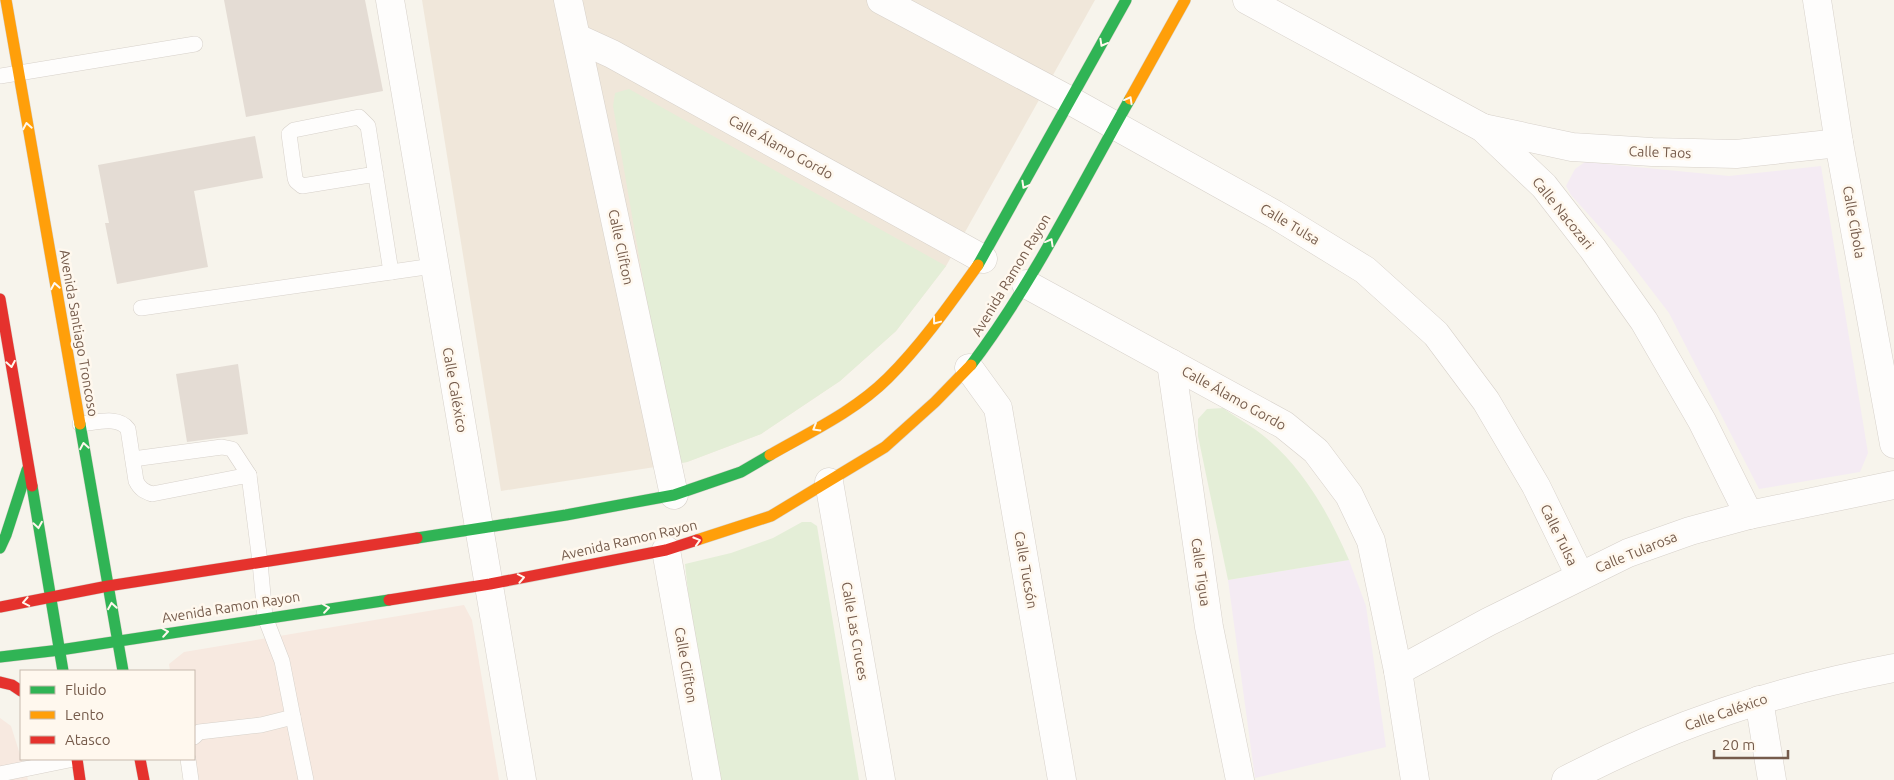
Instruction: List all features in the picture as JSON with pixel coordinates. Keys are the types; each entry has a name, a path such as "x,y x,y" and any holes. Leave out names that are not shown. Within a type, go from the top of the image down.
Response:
{"main road":[{"name":"Avenida Santiago Troncoso","path":"6,0 123,670"},
{"path":"0,607 108,586 480,528 674,495 741,472 852,407 887,379 927,334 983,259 1126,0"},
{"name":"Avenida Ramon Rayon","path":"0,656 60,650 490,584 666,550 771,516 885,447 936,402 969,368 1000,327 1026,284 1185,0"},
{"path":"0,299 63,670"},
{"path":"0,548 28,466"},
{"path":"0,682 12,685 20,690"},
{"path":"75,760 80,780"},
{"path":"140,760 144,780"}],"street":[{"name":"Calle Caléxico","path":"390,0 433,266 490,584 522,780"},
{"name":"Calle Clifton","path":"568,0 674,495"},
{"name":"Calle Tulsa","path":"881,0 1071,101 1274,214 1365,270 1436,334 1486,401 1536,486 1580,576"},
{"name":"Calle Nacozari","path":"1247,0 1483,128 1544,186 1644,321 1702,421 1748,515"},
{"name":"Calle Cíbola","path":"1817,0 1839,143 1894,444"},
{"name":"Calle Álamo Gordo","path":"577,38 612,54 983,259"},
{"name":"Calle Taos","path":"1483,128 1572,147 1652,152 1736,154 1839,143"},
{"name":"Calle Álamo Gordo","path":"1026,284 1284,425 1316,451 1349,495 1371,540 1398,671 1416,780"},
{"name":"Calle Tigua","path":"1171,363 1209,627 1240,780"},
{"name":"Calle Tucsón","path":"969,368 998,408 1062,780"},
{"name":"Calle Las Cruces","path":"829,482 881,780"},
{"name":"Calle Tularosa","path":"1398,671 1488,622 1628,553 1690,531 1748,515 1894,485"},
{"name":"Calle Clifton","path":"666,550 707,780"},
{"name":"Calle Caléxico","path":"1566,780 1592,773 1636,745 1694,721 1759,700 1833,680 1894,668"},
{"path":"1759,700 1772,780"}],"lane":[{"path":"0,76 195,44"},
{"path":"376,174 302,186 296,182 295,178 289,134 294,130 359,117 368,126 376,174 390,272"},
{"path":"141,308 433,266"},
{"path":"80,424 117,421 125,425 128,429 136,481 139,487 152,494 249,475"},
{"path":"133,460 222,447 232,449 249,475 265,618 282,661 306,780"},
{"path":"195,736 199,732 261,725 293,717"},
{"path":"0,774 70,760"},
{"path":"188,760 191,780"}],"shaded area":[{"path":"422,0 1095,0 946,266 896,331 840,381 761,434 687,462 501,491"},
{"path":"1585,162 1729,176 1821,166 1868,453 1860,472 1759,489 1669,313 1623,253 1571,195 1566,186 1575,169"},
{"path":"1349,560 1366,606 1386,747 1255,778 1228,580"},
{"path":"464,605 472,620 499,780 184,780 195,760 195,670 170,670 169,664 184,652"},
{"path":"0,718 11,726 20,760 22,760 28,780 0,780"}],"green space":[{"path":"629,89 946,266 896,331 840,381 761,434 687,462 675,464 613,106 615,93"},
{"path":"1223,408 1260,433 1292,463 1324,509 1349,560 1228,580 1198,436 1198,419 1207,409"},
{"path":"802,522 811,522 817,526 859,780 721,780 691,620 685,564 731,553 773,538"}],"building":[{"path":"224,0 365,0 383,91 246,117"},
{"path":"255,136 263,178 194,191 208,267 117,284 105,223 109,223 98,165"},
{"path":"238,364 248,434 187,442 176,374"}],"traffic: fast":[{"path":"978,265 1126,0"},
{"path":"971,365 994,334 1035,269 1130,99"},
{"path":"80,424 123,670"},
{"path":"417,538 566,515 674,495 741,472 770,455"},
{"path":"0,548 27,470"},
{"path":"32,486 63,670"},
{"path":"0,657 60,650 389,600"}],"traffic: slow":[{"path":"6,0 80,424"},
{"path":"1130,99 1185,0"},
{"path":"770,455 847,411 875,390 924,338 978,265"},
{"path":"697,540 771,516 885,447 935,402 971,365"}],"traffic: jam":[{"path":"0,299 32,486"},
{"path":"0,607 108,586 417,538"},
{"path":"389,600 490,584 666,550 697,540"},
{"path":"0,682 12,685 20,690"},
{"path":"77,760 80,780"},
{"path":"140,760 144,780"}]}
